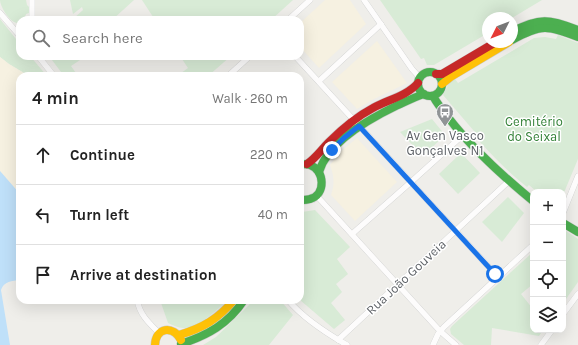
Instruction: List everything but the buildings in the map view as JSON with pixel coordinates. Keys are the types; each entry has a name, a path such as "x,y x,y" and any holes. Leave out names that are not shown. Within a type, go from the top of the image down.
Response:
{"main road":[{"path":"518,29 526,24 543,20 552,21 578,30"},
{"path":"518,36 535,29 552,28 578,38"},
{"path":"319,172 322,162 332,150 373,108 413,89 427,73 442,74 486,48"},
{"path":"442,84 452,76 499,48"},
{"path":"419,81 420,90 427,96 433,96 440,91 442,84 440,78 436,74"},
{"path":"304,164 314,159 339,132 424,94"},
{"path":"433,96 440,107 486,159 530,198"},
{"path":"304,164 316,168 322,182 316,195 304,200"},
{"path":"566,225 578,232"},
{"path":"180,341 221,315 231,304"},
{"path":"180,341 198,338 221,326 241,304"},
{"path":"155,345 156,336 164,330 170,329 175,331 180,341"}],"street":[{"path":"32,0 32,16"},
{"path":"292,16 310,0"},
{"path":"364,0 419,81"},
{"path":"0,13 16,31"},
{"path":"319,81 381,24"},
{"path":"41,60 51,72"},
{"path":"232,72 246,60"},
{"path":"299,60 498,277"},
{"path":"352,234 463,134"},
{"path":"566,206 578,176"},
{"name":"Rua João Gouveia","path":"338,340 510,181"},
{"path":"316,195 440,331 456,345"},
{"path":"433,345 440,331 530,248"},
{"path":"566,310 578,294"},
{"path":"138,304 141,313 159,333"},
{"path":"291,304 308,319 347,345"},
{"path":"541,345 550,333"}],"green space":[{"path":"0,0 26,0 29,7 29,13 25,16 16,16 15,22 9,18 1,6"},
{"path":"70,0 134,0 116,16 76,16 83,10 82,7 73,14"},
{"path":"142,0 293,0 275,16 152,16"},
{"path":"380,0 542,0 518,14 518,12 482,12 482,37 434,65 427,65 424,58 421,59"},
{"path":"0,19 16,39 16,60 33,60 44,72 22,72 0,57"},
{"name":"Cemitério do Seixal","path":"558,35 578,43 578,159 566,189 534,189 529,185 527,187 520,182 502,165 478,140 480,138 443,95 448,85 455,79 458,83 534,38 545,37 556,39"},
{"path":"52,60 80,60 71,66 75,72 61,72"},
{"path":"183,60 226,60 213,72 182,72 188,68"},
{"path":"432,119 445,135 423,156 400,132"},
{"path":"461,153 480,173 458,194 439,174"},
{"path":"508,197 524,213 502,242 482,222"},
{"path":"315,210 350,247 337,259 348,274 336,284 342,292 331,303 345,320 334,329 304,303 304,212"},
{"path":"566,231 578,239 578,282 566,299"},
{"path":"530,255 530,286 521,294 530,305 530,333 541,333 539,336 492,328 491,345 464,345 451,334 450,329"},
{"path":"161,304 224,304 200,323 189,328 177,327 168,323"},
{"path":"283,304 293,315 269,345 203,345 216,337 249,305"}],"sand":[{"path":"325,0 350,0 366,24 319,68 304,51 304,19"},
{"path":"377,41 407,83 357,109 332,82"},
{"path":"0,57 22,72 16,72 16,189 0,171"},
{"path":"357,138 397,182 355,221 331,195 334,180 330,165 340,152"}],"water":[{"path":"0,171 16,189 16,280 6,283 1,290 10,345 0,345"}],"traffic: fast":[{"path":"518,29 537,22 545,21 578,30"},
{"path":"518,37 530,31 545,28 552,28 578,37"},
{"path":"430,72 438,76 442,84 438,92 430,96 422,92 418,84 422,76 430,72"},
{"path":"319,172 331,150 352,132 387,110 424,94"},
{"path":"433,96 446,115 482,156 530,198"},
{"path":"304,164 315,168 319,172 322,182 319,193 315,197 304,200"},
{"path":"566,225 578,232"},
{"path":"181,344 200,337 217,328 231,316 241,304"}],"traffic: slow":[{"path":"442,84 452,76 499,48"},
{"path":"179,335 210,322 231,304"},
{"path":"155,345 158,335 165,330 174,332 181,340"}],"traffic: jam":[{"path":"436,74 442,74 486,48"},
{"path":"307,164 316,157 339,132 355,119 373,108 408,91 418,83"}],"place":[{"name":"Av Gen Vasco Gonçalves N1","path":"445,127"}],"route":[{"path":"332,150 359,126 495,274"}]}
